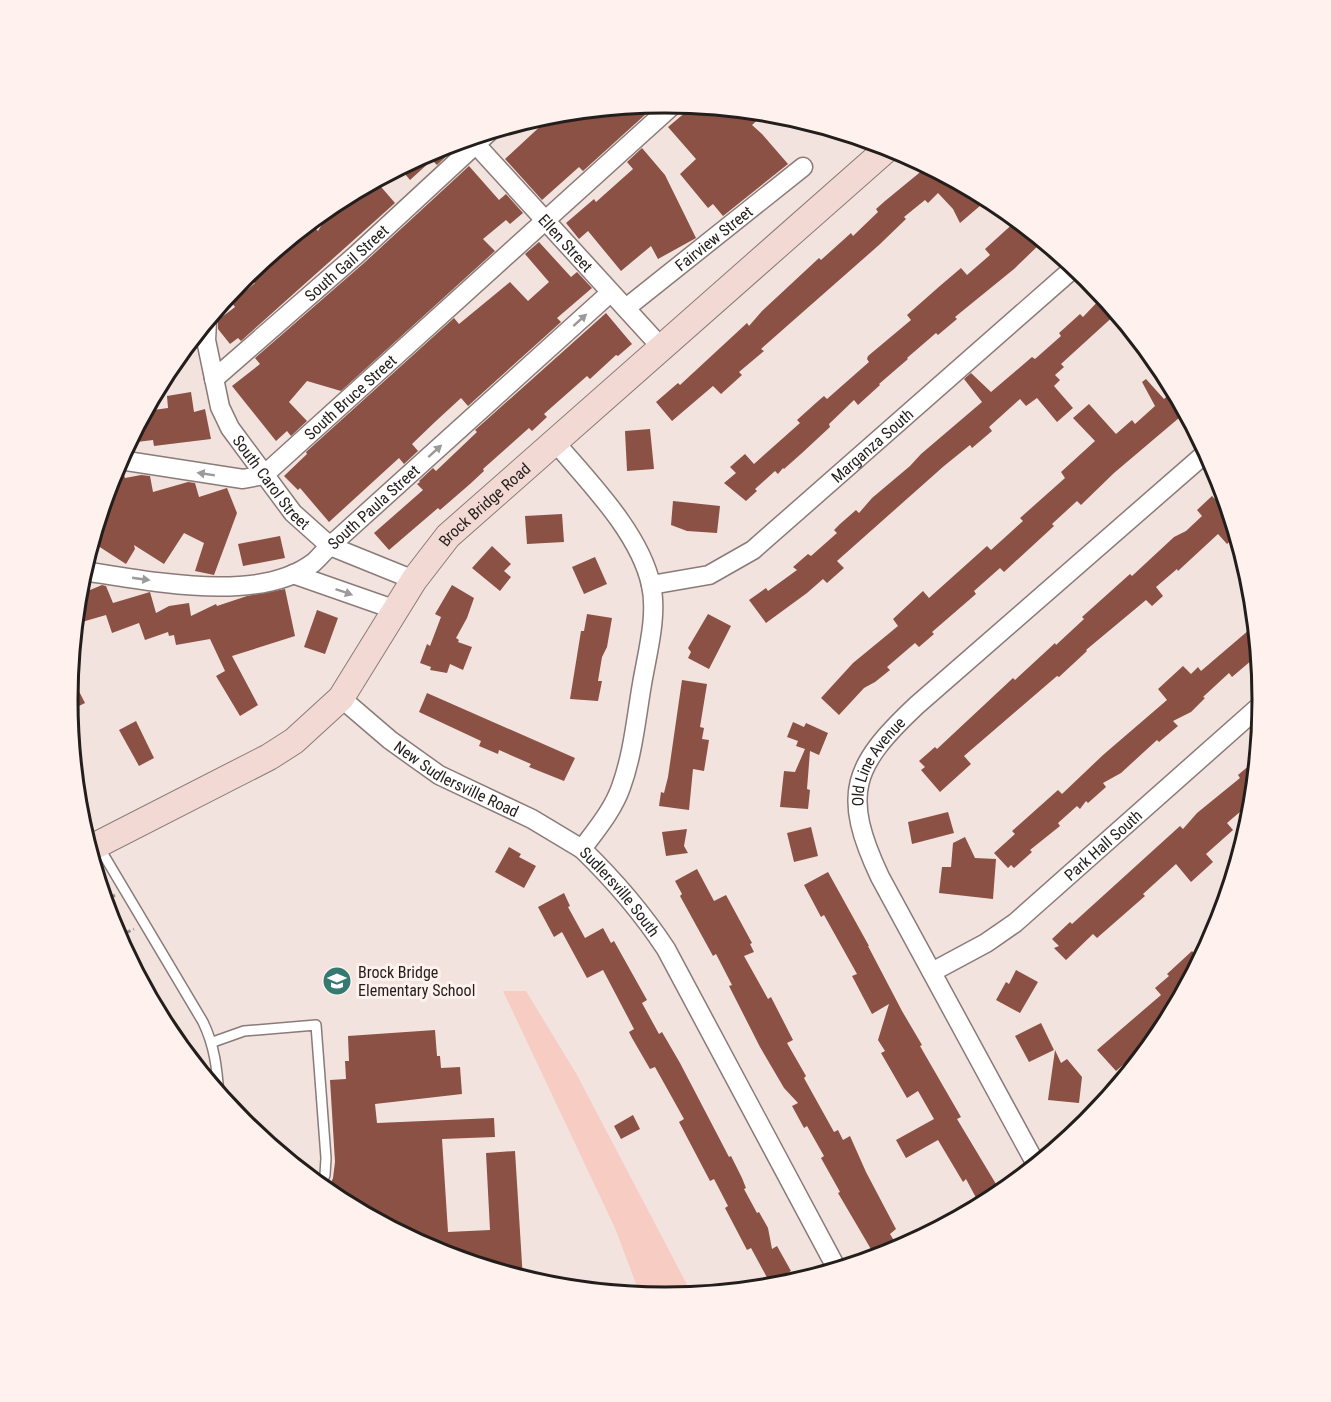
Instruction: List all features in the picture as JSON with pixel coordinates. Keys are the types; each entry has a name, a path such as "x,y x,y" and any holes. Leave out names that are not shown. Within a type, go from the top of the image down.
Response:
{"street":[{"name":"South Bruce Street","path":"264,475 664,113"},
{"name":"Ellen Street","path":"483,143 544,221 661,347"},
{"name":"South Gail Street","path":"214,379 356,255 468,148"},
{"name":"Brock Bridge Road","path":"96,845 268,757 294,741 341,698 414,580 448,536 880,155"},
{"name":"Fairview Street","path":"626,308 802,167"},
{"name":"Marganza South","path":"651,585 709,575 753,550 1068,273"},
{"name":"South Paula Street","path":"92,572 179,585 226,586 261,585 293,574 314,562 610,292"},
{"name":"South Carol Street","path":"206,335 220,406 230,428 293,513 330,546 414,580"},
{"name":"Sudlersville South","path":"555,442 621,521 639,554 651,585 652,619 630,755 620,789 606,816 582,849 615,881 645,917 666,950 834,1263"},
{"name":"Old Line Avenue","path":"1033,1159 864,844 858,818 856,791 867,760 887,733 916,705 1200,458"},
{"path":"130,461 243,479 264,475"},
{"path":"293,574 396,610"},
{"name":"New Sudlersville Road","path":"341,698 390,740 439,775 532,819 582,849"},
{"name":"Park Hall South","path":"932,972 986,944 1015,923 1253,712"}],"lane":[{"path":"99,856 144,923 203,1022 213,1042 218,1081"},
{"path":"213,1042 244,1031 316,1025 326,1158 323,1178"}],"path":[{"path":"126,932 144,923"}],"shaded area":[{"path":"503,991 526,991 577,1075 688,1287 637,1287 615,1228"}],"building":[{"path":"646,114 583,171 579,167 542,200 505,159 538,128 589,119"},
{"path":"684,114 756,121 752,125 788,164 723,216 713,204 708,208 680,174 696,159 668,127"},
{"path":"642,148 665,175 696,238 658,259 651,246 621,271 588,231 579,239 566,223 594,199 596,202 633,169 627,162"},
{"path":"447,156 437,165 433,161"},
{"path":"427,164 410,180 405,174"},
{"path":"469,166 499,200 506,194 523,213 510,224 506,220 483,239 495,251 341,391 307,381 289,402 307,421 291,436 287,431 276,441 232,386 260,364 255,358 364,263"},
{"path":"920,172 980,206 960,223 953,209 938,193 928,203 925,200 904,217 906,219 879,245 761,349 764,351 739,372 742,375 721,394 713,386 672,421 656,402 678,383 680,385 747,323 749,326 819,258 821,260 851,233 853,236 878,212 876,209"},
{"path":"381,187 395,203 241,341 238,338 230,344 218,329 218,321 235,307 233,304 278,259 316,229 318,231 321,226 339,213"},
{"path":"1010,226 1037,246 1014,269 955,317 957,319 938,335 936,333 907,358 858,405 854,400 829,424 830,427 778,474 775,471 755,489 757,491 746,501 724,483 736,473 730,467 745,454 754,464 800,423 797,420 817,402 824,396 827,399 869,362 868,356 911,320 907,315 961,268 967,275 990,255 985,249"},
{"path":"539,242 571,277 577,272 592,288 557,318 561,322 468,406 461,398 436,421 412,444 418,451 404,464 399,458 329,522 300,488 298,490 284,476 307,454 306,452 454,318 459,324 510,282 528,301 549,282 525,254"},
{"path":"1097,303 1111,319 1061,364 1064,367 1055,375 1060,380 1054,386 1073,408 1057,422 1037,398 1026,406 1020,399 989,427 992,431 972,448 970,445 944,466 837,561 844,568 827,583 823,579 766,623 749,600 766,588 768,591 797,570 793,567 808,554 811,556 837,533 834,530 840,524 856,510 859,513 872,498 982,402 964,379 971,373 991,392 1032,357 1035,359 1061,336 1059,333 1080,314 1083,317"},
{"path":"606,313 632,344 590,379 587,376 544,414 547,417 532,431 529,428 483,469 484,471 470,484 389,550 374,533 423,490 417,484 419,481 433,468 436,471 477,432 475,430"},
{"path":"1146,379 1164,399 1167,396 1180,417 1114,473 1081,505 1077,501 1052,524 1054,526 1004,572 1000,568 974,591 976,594 932,632 934,634 919,647 915,643 887,667 890,670 864,688 839,715 821,698 853,663 898,626 893,619 923,591 929,598 987,546 991,550 1023,521 1020,518 1065,478 1061,472 1095,441 1073,418 1089,404 1116,434 1132,420 1135,424 1155,406 1142,382"},
{"path":"191,392 194,412 205,409 211,439 154,446 153,440 139,442 156,410 168,408 167,396"},
{"path":"650,429 654,469 627,471 625,431"},
{"path":"124,474 125,478 150,476 153,492 188,482 195,483 199,497 227,488 237,513 214,575 195,571 204,543 184,533 164,564 134,545 135,549 126,564 99,546"},
{"path":"1212,496 1218,502 1231,541 1227,544 1218,534 1178,571 1177,569 1156,587 1163,596 1152,606 1146,600 1086,650 1059,677 1057,676 964,756 971,764 940,792 921,770 925,767 919,761 935,747 937,749 1013,678 1015,680 1055,643 1056,645 1084,619 1082,617 1130,574 1132,576 1174,537 1186,531 1202,516 1197,510"},
{"path":"673,501 720,506 717,533 687,531 671,525"},
{"path":"562,514 564,542 527,544 525,516"},
{"path":"280,536 285,558 243,566 238,544"},
{"path":"492,546 511,564 504,571 511,577 500,591 472,568"},
{"path":"595,557 607,584 584,594 572,567"},
{"path":"102,585 106,586 113,603 150,592 156,613 169,606 189,603 191,616 216,604 217,606 247,596 285,589 295,636 232,656 258,705 240,716 216,676 225,671 210,639 176,645 174,635 169,636 168,632 145,640 139,623 112,633 106,615 83,622 88,591"},
{"path":"452,585 474,598 467,618 456,638 458,642 472,647 463,670 450,664 447,673 430,670 431,667 420,663 427,644 430,646 441,617 435,614"},
{"path":"317,610 338,618 325,654 304,647"},
{"path":"587,614 612,618 607,647 602,657 598,681 602,681 598,701 570,699 581,631 584,631"},
{"path":"708,614 731,626 709,669 688,658 691,652 688,648"},
{"path":"1249,630 1252,660 1232,677 1229,673 1203,697 1205,698 1191,712 1173,721 1178,726 1159,742 1157,740 1121,773 1103,783 1106,787 1088,803 1086,801 1080,809 1077,806 1058,823 1060,826 1030,850 1032,852 1014,868 1011,865 1008,868 994,853 1015,834 1012,831 1058,790 1062,794 1167,700 1158,689 1183,666 1191,674 1198,667 1201,671"},
{"path":"682,680 707,684 700,727 704,728 702,739 709,740 704,771 693,769 689,810 659,806 661,792 664,793 668,777"},
{"path":"78,690 85,703 78,706"},
{"path":"427,693 575,758 564,781 529,767 531,764 499,750 498,754 479,746 481,741 419,712"},
{"path":"136,721 154,758 139,766 119,730"},
{"path":"793,722 804,727 806,723 828,733 819,755 810,751 808,809 780,807 784,771 795,772 805,749 796,746 798,741 787,737"},
{"path":"1249,765 1243,809 1227,823 1233,830 1206,854 1213,862 1191,882 1176,864 1143,894 1145,896 1097,938 1093,934 1066,960 1054,948 1059,946 1052,939 1070,922 1072,924 1180,826 1183,829 1197,813 1240,778 1238,775"},
{"path":"948,812 954,833 912,844 908,822"},
{"path":"811,827 818,856 794,862 787,833"},
{"path":"687,829 684,846 688,853 666,856 662,832"},
{"path":"965,837 975,858 996,859 993,899 939,893 942,867 951,867 953,843"},
{"path":"509,847 521,854 519,857 536,866 524,888 495,872"},
{"path":"697,869 714,901 726,895 752,943 750,944 754,952 744,956 768,999 771,997 793,1040 787,1043 834,1132 838,1130 843,1140 850,1136 896,1229 890,1234 895,1242 872,1251 838,1193 840,1192 821,1158 824,1156 807,1126 804,1128 792,1106 798,1103 784,1088 760,1047 729,986 732,985 716,954 713,956 680,896 682,894 675,881"},
{"path":"828,872 869,946 922,1045 920,1046 961,1117 957,1119 997,1186 977,1199 966,1179 963,1182 938,1140 906,1158 896,1140 934,1119 918,1091 907,1098 881,1053 885,1051 878,1040 889,1004 872,1014 852,976 857,974 824,915 821,917 804,885"},
{"path":"564,893 570,906 568,907 585,938 603,928 611,943 614,941 647,1000 642,1003 659,1034 662,1032 680,1063 729,1157 731,1156 746,1188 744,1189 768,1228 772,1249 777,1246 791,1271 781,1277 768,1279 751,1248 747,1250 725,1208 728,1206 714,1179 710,1181 679,1122 684,1119 655,1067 650,1069 632,1038 629,1032 634,1029 603,970 587,978 562,932 554,937 538,907"},
{"path":"1192,951 1195,954 1154,1027 1135,1055 1116,1071 1097,1050 1161,995 1155,988 1169,976 1167,974"},
{"path":"1016,970 1038,982 1020,1013 996,1000 1006,982 1009,984"},
{"path":"1041,1023 1054,1050 1029,1062 1015,1036"},
{"path":"435,1030 437,1056 440,1056 441,1068 460,1067 462,1094 375,1104 377,1123 494,1118 495,1137 442,1139 448,1232 490,1230 486,1153 515,1151 522,1270 441,1244 372,1210 331,1183 335,1162 330,1080 346,1079 345,1061 349,1061 348,1036"},
{"path":"1055,1050 1061,1063 1067,1059 1082,1077 1079,1103 1048,1100"},
{"path":"633,1115 640,1129 621,1139 614,1126"}],"place":[{"name":"Brock Bridge Elementary School","path":"337,981"}]}
